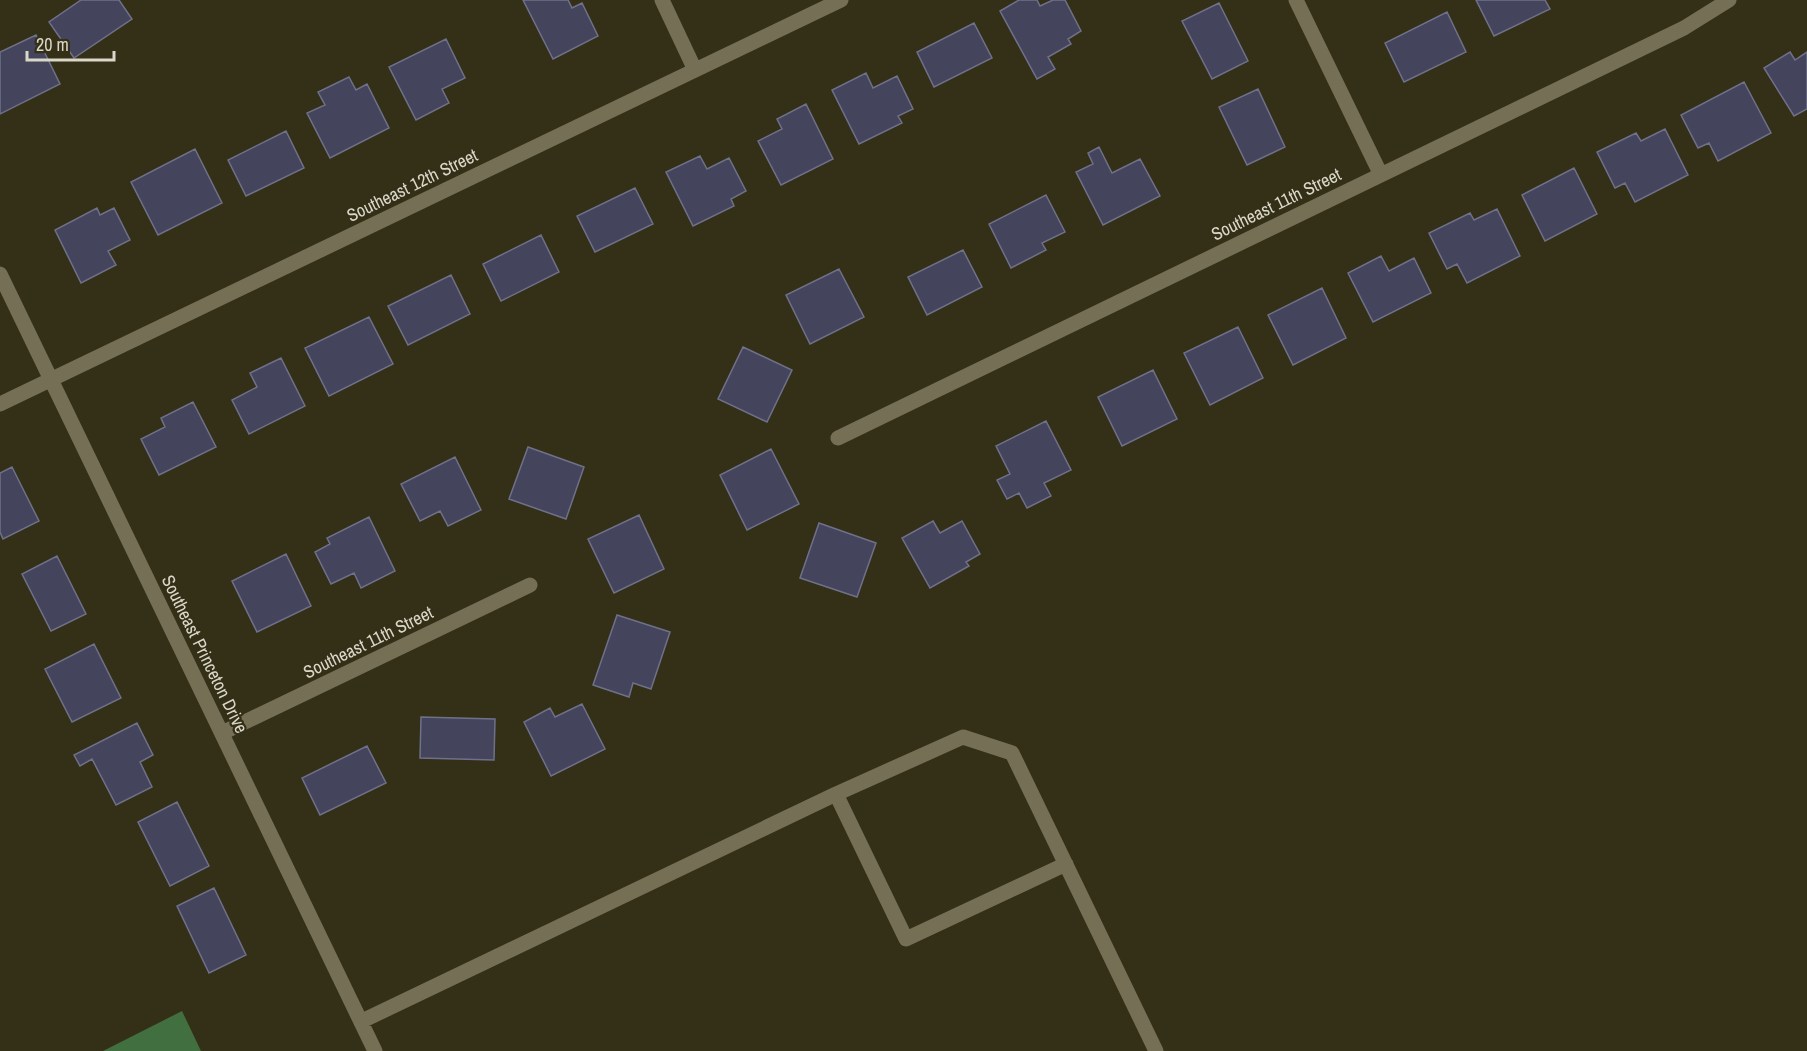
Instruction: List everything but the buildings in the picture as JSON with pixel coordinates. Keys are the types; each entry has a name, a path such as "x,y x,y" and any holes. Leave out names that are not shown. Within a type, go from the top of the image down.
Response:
{"street":[{"path":"662,0 695,70"},
{"name":"Southeast 12th Street","path":"0,404 841,0"},
{"path":"1296,0 1381,175"},
{"name":"Southeast 11th Street","path":"838,438 1684,28 1729,0"},
{"name":"Southeast Princeton Drive","path":"0,274 375,1051"},
{"name":"Southeast 11th Street","path":"222,733 530,585"},
{"path":"362,1021 836,794 963,737 1012,753 1156,1051"},
{"path":"836,794 906,939 1066,864"}],"green space":[{"path":"182,1011 201,1051 103,1051"}]}
